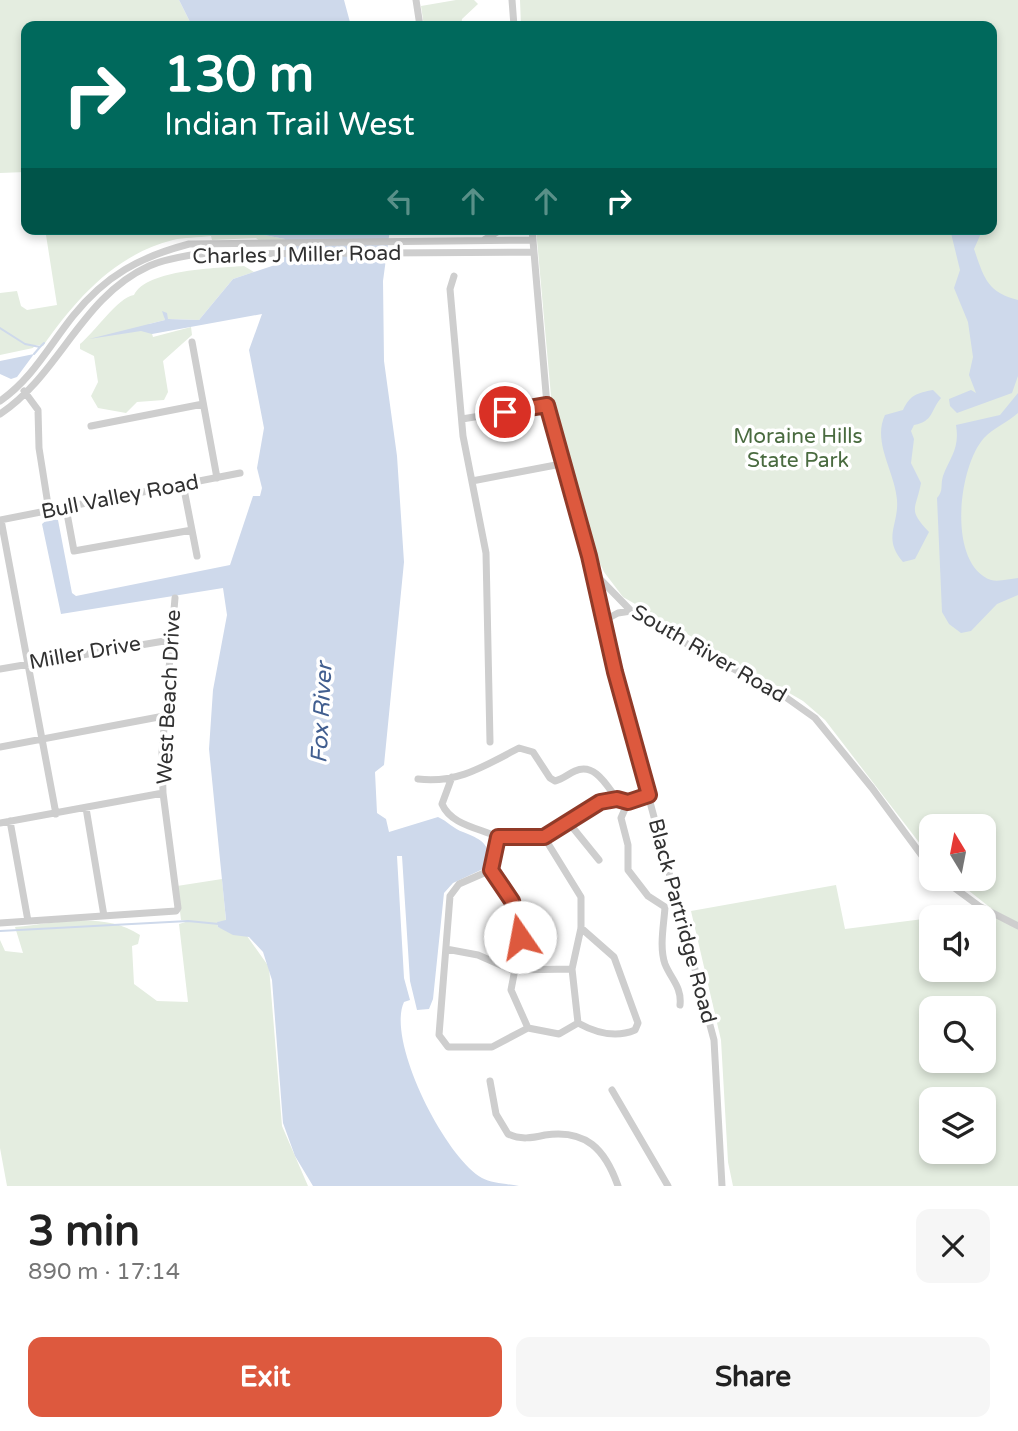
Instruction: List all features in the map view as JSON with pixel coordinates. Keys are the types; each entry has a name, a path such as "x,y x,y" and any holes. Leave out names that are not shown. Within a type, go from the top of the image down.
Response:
{"street":[{"path":"416,0 419,21"},
{"path":"512,0 514,21"},
{"path":"483,240 492,235"},
{"name":"South River Road","path":"531,235 547,405 561,464 589,556 600,579 631,611 784,696 815,718 919,852"},
{"name":"Charles J Miller Road","path":"0,401 23,391 97,289 145,256 189,244 531,240"},
{"name":"Charles J Miller Road","path":"0,414 23,391 98,301 126,279 150,266 197,254 532,252"},
{"path":"454,276 450,289 462,419 486,553 490,742"},
{"path":"192,342 217,478"},
{"path":"23,391 38,410 39,449 48,511"},
{"path":"91,426 203,404"},
{"path":"462,419 547,405"},
{"path":"472,481 561,464"},
{"name":"Bull Valley Road","path":"1,520 240,473"},
{"path":"183,484 197,556"},
{"path":"66,508 74,551 192,530"},
{"path":"1,520 56,814"},
{"name":"Black Partridge Road","path":"589,556 603,621 714,1040 722,1186"},
{"name":"West Beach Drive","path":"0,923 176,911 178,908 163,793 164,716 175,598"},
{"path":"603,621 618,613 631,611"},
{"name":"Miller Drive","path":"0,668 170,640"},
{"path":"0,747 164,716"},
{"path":"418,779 452,777 483,770 519,748 533,752 550,778 561,779 587,768 595,772 617,799"},
{"path":"452,777 442,804 446,813 453,819 498,837 544,837 600,802 617,799 628,802 649,795"},
{"path":"0,823 163,793"},
{"path":"628,802 621,818 628,845 628,870 648,896 665,907 677,904"},
{"path":"86,807 104,916"},
{"path":"10,821 28,921"},
{"path":"569,823 599,860"},
{"path":"498,837 491,870 507,892 517,919 519,948 512,970 511,990 516,1009 528,1028"},
{"path":"544,837 582,897 580,928 572,969 578,1023"},
{"path":"491,870 458,884 450,896 439,1035 448,1047 474,1047 503,1044 528,1028 559,1034 578,1023"},
{"path":"959,891 979,906 1018,926"},
{"path":"665,907 663,951 665,964 680,990 680,1005"},
{"path":"578,1023 601,1033 626,1034 635,1030 638,1015 614,957 580,928"},
{"path":"446,948 478,955 512,970 572,969"},
{"path":"490,1080 496,1114 508,1134 527,1138 572,1134 592,1144 609,1164 618,1186"},
{"path":"612,1090 668,1186"}],"green space":[{"path":"0,0 179,0 190,21 21,21 21,172 0,173"},
{"path":"456,0 474,0 478,4 462,21 423,21 421,6"},
{"name":"Moraine Hills State Park","path":"520,0 1018,0 1018,1186 733,1186 728,1162 721,1040 691,911 836,885 845,929 919,920 919,982 996,982 996,905 987,905 969,891 996,891 996,814 919,814 919,842 825,720 803,701 623,597 604,572 588,537 552,407 537,235 997,235 997,21 521,21"},
{"path":"46,235 264,235 285,239 286,245 263,244 256,238 212,240 211,236 177,239 151,247 97,282 68,313 43,346 35,345 33,348 0,355 0,293 17,291 21,306 27,310 57,305"},
{"path":"244,266 254,272 233,279 199,320 167,319 164,315 165,320 149,324 153,337 191,327 192,335 163,361 168,392 164,400 137,402 126,413 98,408 91,396 98,382 94,356 80,349 80,344 114,308 134,295 141,286 168,275"},
{"path":"222,879 226,921 217,922 218,927 247,936 269,967 282,1126 308,1186 7,1186 0,1148 0,940 5,951 23,953 15,927 79,920 111,923 140,935 138,944 132,946 134,984 157,1001 188,1002 179,924 189,921 181,920 177,886"}],"water":[{"path":"179,0 344,0 350,21 190,21"},
{"name":"Fox River","path":"264,235 389,235 383,281 384,361 397,456 404,562 384,765 375,772 377,813 386,819 389,832 438,817 485,844 488,855 483,869 453,883 444,893 433,999 429,1009 417,1010 410,981 402,856 397,856 404,978 410,1000 404,1002 401,1020 403,1043 422,1097 436,1123 467,1166 482,1178 519,1186 313,1186 295,1156 283,1123 272,980 263,952 249,937 233,935 218,927 217,922 226,920 209,749 213,690 227,615 223,588 61,614 42,524 48,519 58,520 72,593 76,596 230,565 253,496 260,496 262,488 257,468 264,428 249,350 262,314 152,334 141,331 89,339 165,320 162,311 167,313 168,319 199,320 233,279 284,262 285,239"},
{"path":"951,235 980,235 974,249 984,276 999,293 1018,300 1018,376 1012,393 957,413 950,406 949,399 971,390 976,393 969,375 973,357 968,322 954,288 960,270"},
{"path":"34,354 17,377 11,379 0,374 0,361"},
{"path":"933,390 941,398 928,418 914,425 911,431 914,439 911,463 921,483 915,514 929,532 915,559 903,562 893,546 897,500 881,436 882,425 885,415 903,410 915,396"},
{"path":"1018,393 1018,413 987,435 975,452 963,491 961,514 968,555 977,570 994,581 1018,578 1018,595 997,604 971,631 961,633 949,624 942,612 937,498 955,447 956,425 1000,415"}],"waterway":[{"path":"0,328 25,344 40,347 44,343"},
{"path":"34,354 40,347"},
{"path":"0,931 188,921 219,924"}],"route":[{"path":"505,412 547,405 561,464 589,556 615,672 649,795 628,802 617,799 600,802 544,837 498,837 491,870 512,901 520,937"}]}
